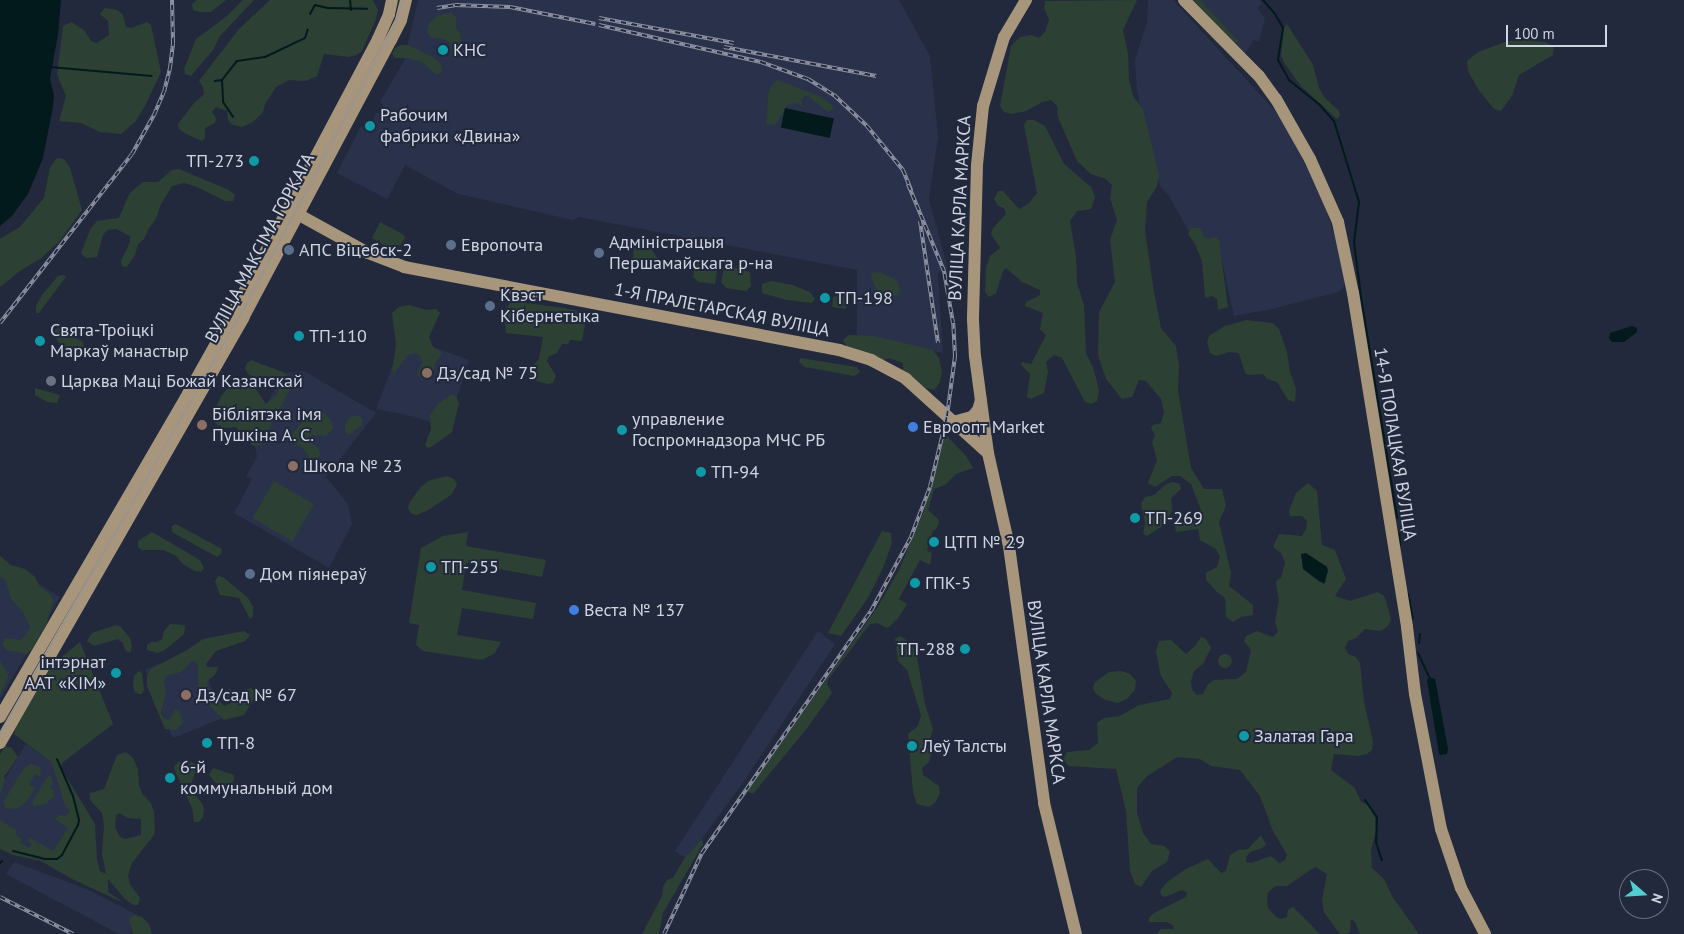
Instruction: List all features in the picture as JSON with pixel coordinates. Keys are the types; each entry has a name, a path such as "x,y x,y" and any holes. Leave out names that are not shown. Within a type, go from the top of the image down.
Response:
{"main road":[{"name":"ВУЛІЦА МАКСІМА ГОРКАГА","path":"0,742 190,414 378,39 389,14 392,0"},
{"name":"ВУЛІЦА МАКСІМА ГОРКАГА","path":"0,717 391,40 401,20 406,0"},
{"name":"ВУЛІЦА КАРЛА МАРКСА","path":"1026,0 1004,37 980,120 973,320 975,356 988,453 1009,546 1044,803 1076,934"},
{"name":"14-Я ПОЛАЦКАЯ ВУЛІЦА","path":"1184,0 1259,76 1276,99 1310,159 1338,222 1353,293 1407,627 1416,702 1441,829 1461,888 1484,934"},
{"name":"1-Я ПРАЛЕТАРСКАЯ ВУЛІЦА","path":"293,211 368,253 404,267 855,354 882,365 906,379 954,422"},
{"path":"954,422 972,417 978,410 982,397"},
{"path":"954,422 988,453"}],"shaded area":[{"path":"0,0 61,0 58,34 50,79 54,95 53,107 43,158 28,194 12,216 0,226"},
{"path":"197,0 226,0 211,12 200,12 193,10 192,4"},
{"path":"243,0 254,0 220,36 213,50 191,76 185,74 184,69 196,39 227,16"},
{"path":"270,0 373,0 378,10 362,51 357,55 348,57 324,54 317,76 306,81 289,80 276,87 265,104 263,112 253,122 242,127 233,125 228,120 227,111 216,107 212,112 216,118 215,123 205,128 205,138 202,141 186,134 179,129 178,124 194,103 204,94 203,87 199,81 239,29"},
{"path":"418,0 899,0 930,56 938,137 929,199 948,269 938,273 943,353 857,337 857,270 579,217 573,220 458,194 405,165 387,199 337,173 361,126 368,130 377,112 380,114 384,107 380,102 404,61"},
{"path":"1137,0 1123,30 1128,54 1129,80 1133,96 1143,109 1159,175 1157,186 1147,202 1145,231 1154,292 1161,328 1176,346 1179,365 1178,390 1191,468 1204,489 1222,489 1226,506 1219,522 1231,573 1229,586 1253,605 1253,615 1241,617 1233,622 1226,617 1225,598 1206,580 1206,573 1217,567 1220,557 1216,549 1200,540 1198,529 1176,532 1175,527 1178,522 1204,518 1191,484 1180,476 1172,476 1155,487 1148,483 1157,460 1152,442 1155,435 1151,429 1153,425 1161,423 1164,412 1161,399 1146,381 1139,380 1132,397 1122,399 1106,379 1098,355 1099,312 1115,282 1110,240 1117,220 1110,198 1112,185 1106,179 1091,174 1077,161 1058,117 1057,106 1051,100 1042,102 1026,111 1012,114 1004,112 1000,106 1011,46 1020,37 1031,35 1039,38 1045,32 1049,20 1044,8 1045,1"},
{"path":"1148,0 1173,0 1279,115 1308,165 1338,246 1345,282 1343,288 1338,292 1272,309 1234,316 1219,247 1188,230 1169,196 1160,186 1148,142 1137,91 1135,60 1147,22"},
{"path":"1192,0 1259,0 1262,3 1258,9 1265,18 1259,42 1254,40 1244,55"},
{"path":"1193,0 1200,0 1239,42 1233,42"},
{"path":"105,8 117,10 123,15 126,27 131,28 147,22 151,25 161,72 135,122 121,134 100,132 81,123 59,121 66,96 57,74 63,26 71,22 84,30 91,41 97,43 109,35 108,21 100,14"},
{"path":"452,13 456,18 456,28 460,34 461,50 458,57 454,59 452,58 451,44 444,39 430,37 427,30 429,23 437,16"},
{"path":"1287,24 1313,65 1319,88 1325,98 1339,111 1340,116 1337,119 1301,86 1285,64 1281,56 1284,28"},
{"path":"1508,41 1545,42 1554,46 1553,55 1519,75 1512,96 1501,111 1494,109 1478,89 1468,71 1467,61 1478,52"},
{"path":"401,45 408,45 433,57 440,63 442,70 440,74 435,74 422,62 408,58 395,58 392,54 395,48"},
{"path":"777,80 819,96 831,104 834,110 828,112 808,96 805,96 801,100 803,106 795,103 786,106 776,124 766,125 768,95 770,88"},
{"path":"785,108 834,118 830,138 781,128"},
{"path":"1027,120 1034,120 1045,126 1064,164 1091,187 1095,197 1091,209 1077,211 1070,221 1076,257 1077,283 1084,305 1086,353 1094,370 1099,391 1097,401 1091,404 1085,402 1062,358 1054,355 1046,362 1048,372 1044,393 1031,399 1027,397 1030,374 1021,365 1022,362 1031,364 1046,335 1040,329 1043,313 1025,306 1026,302 1040,295 1040,290 1022,282 1006,268 1003,271 996,293 989,297 985,292 986,267 990,256 1000,248 991,234 993,228 1006,214 1004,208 998,206 994,199 998,191 1003,191 1019,209 1029,203 1037,193 1024,125"},
{"path":"57,158 64,159 70,168 82,210 59,242 40,259 20,271 0,287 0,239 20,227 44,198 50,168"},
{"path":"179,169 229,190 235,195 233,201 225,201 197,187 184,183 172,186 161,204 156,219 144,239 138,244 135,255 127,267 122,266 121,261 130,242 130,236 116,229 107,230 103,235 97,257 86,258 81,253 91,228 97,221 119,218 129,194 138,186 143,182 158,182 172,170"},
{"path":"380,222 404,235 405,238 397,250 388,248 372,238"},
{"path":"1191,228 1200,228 1204,237 1209,239 1216,237 1219,241 1228,307 1218,310 1217,299 1212,296 1205,298 1202,261 1195,244 1188,234"},
{"path":"641,240 646,241 658,259 655,266 646,270 638,265 633,258 634,248"},
{"path":"702,260 718,264 715,284 699,282 693,277 695,265"},
{"path":"729,266 750,272 751,286 746,291 726,288 721,282 724,269"},
{"path":"880,272 896,280 900,289 898,295 881,298 871,278 872,273"},
{"path":"63,275 66,277 39,313 36,313 36,306 42,295 58,276"},
{"path":"771,281 792,285 810,292 815,299 812,303 787,300 762,293 762,284"},
{"path":"843,295 847,303 846,309 832,307 833,297"},
{"path":"511,301 565,308 587,313 582,341 570,340 568,344 562,344 557,353 549,356 547,361 556,376 553,383 547,384 530,379 528,372 539,359 543,337 506,333 504,313"},
{"path":"409,305 426,310 436,309 440,313 429,337 433,347 442,353 435,363 430,379 423,380 417,374 422,362 420,356 415,353 408,355 395,372 392,371 396,345 392,313 399,307"},
{"path":"1246,320 1273,323 1279,329 1296,389 1295,402 1288,400 1277,382 1267,379 1263,374 1248,375 1245,373 1239,353 1229,352 1216,356 1210,353 1207,342 1209,336 1225,326"},
{"path":"1632,326 1637,328 1637,332 1624,342 1612,342 1609,338 1610,333"},
{"path":"59,328 83,342 84,348 80,353 71,351 58,342 53,331"},
{"path":"849,335 874,336 933,350 939,358 942,371 940,382 934,390 926,388 903,372 903,363 889,358 882,361 847,347 843,340"},
{"name":"Дз/сад № 75","path":"404,336 469,360 447,428 412,416 376,409"},
{"path":"800,358 857,367 860,372 854,376 805,367 799,362"},
{"path":"251,360 283,372 293,383 261,445 253,446 249,442 250,435 242,436 236,427 224,428 216,424 212,416 221,396 232,383 241,382 255,388 266,404 277,395 279,387 276,383 249,375 245,369 247,363"},
{"name":"Школа № 23","path":"304,371 376,413 326,477 348,504 352,524 329,568 234,513 252,479 246,476 257,457 255,445 247,440 284,373"},
{"path":"35,388 60,395 57,403 47,402 35,395"},
{"path":"452,394 456,396 459,403 452,432 427,448 425,445 431,429 430,415 440,402"},
{"path":"315,412 324,413 331,420 333,428 326,436 312,435 309,441 319,449 320,455 317,460 311,460 302,447 291,442 289,437 307,417"},
{"path":"356,415 362,418 362,425 349,435 345,432 345,425 349,418"},
{"path":"945,434 966,456 973,468 956,474 945,485 934,489 928,510 938,519 939,523 933,531 927,551 932,553 930,565 920,560 899,599 907,604 898,618 886,628 878,623 870,624 828,680 827,684 832,693 808,727 753,794 747,791 877,608 899,570 924,511"},
{"path":"447,476 454,479 457,485 451,495 428,510 417,515 412,514 408,509 409,503 420,488 428,481"},
{"path":"274,481 314,504 292,541 253,518"},
{"path":"1173,482 1180,484 1181,489 1171,498 1172,511 1164,525 1147,536 1143,534 1145,523 1141,504 1145,497 1154,495 1166,484"},
{"path":"1308,483 1317,491 1322,545 1335,550 1346,579 1335,596 1350,601 1378,592 1384,596 1387,604 1391,620 1388,626 1381,631 1365,629 1356,638 1348,641 1345,648 1348,654 1356,657 1360,663 1364,702 1373,741 1372,750 1367,754 1359,756 1334,754 1331,770 1355,788 1361,802 1368,805 1375,818 1376,831 1371,850 1372,868 1384,879 1392,896 1419,934 1360,934 1355,922 1351,919 1350,933 1340,934 1324,912 1322,900 1327,874 1315,867 1287,886 1276,886 1268,892 1267,898 1268,908 1276,917 1280,919 1287,917 1288,910 1293,907 1320,934 1156,934 1161,929 1173,929 1174,926 1167,922 1149,922 1149,918 1154,913 1186,897 1187,892 1182,890 1165,897 1161,895 1160,891 1167,882 1186,869 1208,859 1221,873 1226,871 1230,855 1238,850 1248,849 1261,835 1266,845 1250,852 1246,857 1246,862 1251,863 1271,856 1279,863 1285,860 1287,855 1273,831 1260,796 1240,770 1211,766 1200,759 1177,757 1146,777 1137,788 1137,813 1143,833 1151,844 1165,846 1170,852 1167,862 1152,871 1141,887 1135,884 1130,871 1126,811 1116,769 1069,766 1063,760 1067,752 1089,750 1098,743 1097,723 1104,718 1120,716 1139,705 1170,699 1172,693 1161,676 1156,652 1159,641 1171,640 1186,654 1201,637 1206,639 1211,648 1203,664 1194,671 1191,681 1192,690 1197,695 1203,694 1208,684 1214,680 1237,679 1246,672 1251,650 1244,641 1246,636 1257,631 1273,637 1278,632 1275,622 1279,600 1276,584 1277,580 1281,578 1285,562 1281,553 1273,547 1279,534 1302,536 1306,529 1307,521 1302,516 1290,516 1289,511 1296,493","holes":["1305,553 1327,567 1326,582 1319,582 1303,569"]},
{"path":"176,524 222,549 221,554 217,557 172,532 172,526"},
{"path":"882,531 891,533 892,543 883,568 868,598 841,636 828,633"},
{"path":"152,532 200,560 204,568 201,572 184,565 176,556 163,550 142,550 138,547 138,541"},
{"path":"468,532 466,546 546,560 542,577 466,563 462,590 536,603 533,619 462,608 457,635 501,642 495,653 482,660 423,651 416,645 419,625 409,623 421,548 443,536"},
{"path":"1306,553 1327,567 1328,571 1324,584 1303,569 1301,554"},
{"path":"0,556 11,565 25,569 35,577 40,587 50,594 53,600 47,623 27,654 7,650 2,645 5,638 20,640 26,635 30,627 23,612 11,599 6,581 0,576"},
{"path":"0,560 60,597 0,699"},
{"path":"218,576 223,577 248,598 253,607 253,616 250,619 239,598 220,595 215,581"},
{"path":"170,624 185,625 184,634 165,650 158,653 147,650 147,645 151,642 157,642 162,639 164,631"},
{"path":"116,625 121,627 130,638 132,646 130,653 125,650 123,643 118,639 94,646 87,641 92,633"},
{"path":"244,631 250,635 245,641 216,651 206,664 207,667 218,667 215,675 207,681 207,686 224,706 231,703 231,698 226,695 228,689 238,692 251,688 256,692 244,715 224,720 203,699 198,690 198,666 196,662 192,661 181,672 168,675 164,680 166,693 161,712 164,718 169,720 175,710 179,710 183,723 176,730 165,729 147,686 147,676 151,669 187,650 203,639"},
{"path":"818,631 835,644 742,784 687,859 675,851"},
{"path":"900,636 912,644 917,657 925,704 933,729 930,739 932,752 929,762 922,768 923,775 939,786 940,793 935,803 929,807 917,804 913,792 908,734 918,726 921,715 907,670 898,661 895,639"},
{"path":"80,642 113,724 62,763 61,768 95,824 97,860 100,871 106,874 102,854 104,825 102,813 90,800 90,793 104,789 117,755 126,752 133,758 138,769 139,786 143,795 151,803 154,812 154,835 132,863 128,875 130,884 140,898 138,905 133,905 125,899 108,879 108,892 124,903 72,879 41,861 13,855 0,849 0,820 16,830 16,835 22,839 20,843 29,848 32,844 28,841 30,838 53,851 68,828 55,819 59,815 66,816 70,810 65,805 52,763 14,734 16,727 53,664","holes":["119,813 128,818 141,819 141,835 125,839 120,837 115,827 116,816"]},
{"name":"Дз/сад № 67","path":"196,649 224,718 173,738 145,670"},
{"path":"1222,654 1228,654 1232,661 1228,668 1222,668 1218,664 1218,658"},
{"path":"0,661 9,676 0,695"},
{"path":"139,671 142,673 144,689 142,694 135,692 133,686 134,676"},
{"path":"1121,671 1130,674 1136,681 1135,690 1127,699 1118,703 1106,700 1096,694 1093,688 1095,682 1109,672"},
{"path":"1429,677 1435,679 1448,749 1447,754 1439,754 1427,680"},
{"path":"26,744 52,763 76,817 58,854 0,849 0,795 2,784"},
{"path":"5,746 12,748 18,757 4,777 0,795 0,755"},
{"path":"188,761 194,763 197,768 191,784 192,792 202,803 204,809 203,817 199,822 194,822 192,808 174,767 178,762"},
{"path":"31,764 40,767 41,777 35,774 29,784 35,788 26,802 18,808 8,809 5,807 4,801 24,768"},
{"path":"213,768 234,775 234,781 226,787 218,786 209,775"},
{"path":"48,776 51,777 53,784 50,785 52,790 54,789 54,796 46,804 33,806 32,803"},
{"path":"702,839 703,844 663,913 659,934 642,934 662,896 663,887 667,880 673,878 684,859"},
{"path":"14,862 89,890 137,915 130,934 119,934 6,874"},
{"path":"134,915 142,917 149,924 152,934 133,934 129,919"}],"waterway":[{"path":"350,0 351,10"},
{"path":"1263,0 1275,14 1283,28 1278,60 1289,80 1319,104 1334,121 1359,202 1354,242 1361,297 1397,518"},
{"path":"310,14 315,5 328,8 367,9"},
{"path":"215,81 222,80 237,61 265,57 305,38 308,29"},
{"path":"50,67 152,76"},
{"path":"222,80 223,102 233,117"},
{"path":"1399,530 1400,545"},
{"path":"1408,594 1413,619"},
{"path":"1419,643 1420,634"},
{"path":"1418,653 1429,677"},
{"path":"13,851 45,859 57,859 62,855 78,825 79,820 73,796 57,759"},
{"path":"1365,800 1377,817 1376,842 1382,860"}],"tram line":[{"path":"0,733 239,316 397,19 402,0"}],"railway":[{"path":"0,323 132,154 154,115 164,92 170,68 173,43 172,0"},
{"path":"437,8 455,5 510,7 595,24"},
{"path":"599,18 734,43"},
{"path":"599,25 761,62 808,79 834,95 867,126 903,170 911,190"},
{"path":"724,47 876,76"},
{"path":"664,934 702,853 871,611 911,537 930,487 947,416 955,356 953,323 944,271 908,184"},
{"path":"920,221 938,343"},
{"path":"0,897 73,934"}],"place":[{"name":"КНС","path":"443,50"},
{"name":"Рабочим фабрики «Двина»","path":"370,126"},
{"name":"ТП-273","path":"254,161"},
{"name":"Европочта","path":"451,245"},
{"name":"АПС Віцебск-2","path":"289,250"},
{"name":"Адміністрацыя Першамайскага р-на","path":"599,253"},
{"name":"ТП-198","path":"825,298"},
{"name":"Квэст Кібернетыка","path":"490,306"},
{"name":"ТП-110","path":"299,336"},
{"name":"Свята-Троіцкі Маркаў манастыр","path":"40,341"},
{"name":"Дз/сад № 75","path":"427,373"},
{"name":"Царква Маці Божай Казанскай","path":"51,381"},
{"name":"Бібліятэка імя Пушкіна А. С.","path":"202,425"},
{"name":"Евроопт Market","path":"913,427"},
{"name":"управление Госпромнадзора МЧС РБ","path":"622,430"},
{"name":"Школа № 23","path":"293,466"},
{"name":"ТП-94","path":"701,472"},
{"name":"ТП-269","path":"1135,518"},
{"name":"ЦТП № 29","path":"934,542"},
{"name":"ТП-255","path":"431,567"},
{"name":"Дом піянераў","path":"250,574"},
{"name":"ГПК-5","path":"915,583"},
{"name":"Веста № 137","path":"574,610"},
{"name":"ТП-288","path":"965,649"},
{"name":"інтэрнат ААТ «КІМ»","path":"116,673"},
{"name":"Дз/сад № 67","path":"186,695"},
{"name":"Залатая Гара","path":"1244,736"},
{"name":"ТП-8","path":"207,743"},
{"name":"Леў Талсты","path":"912,746"},
{"name":"6-й коммунальный дом","path":"170,778"}]}
